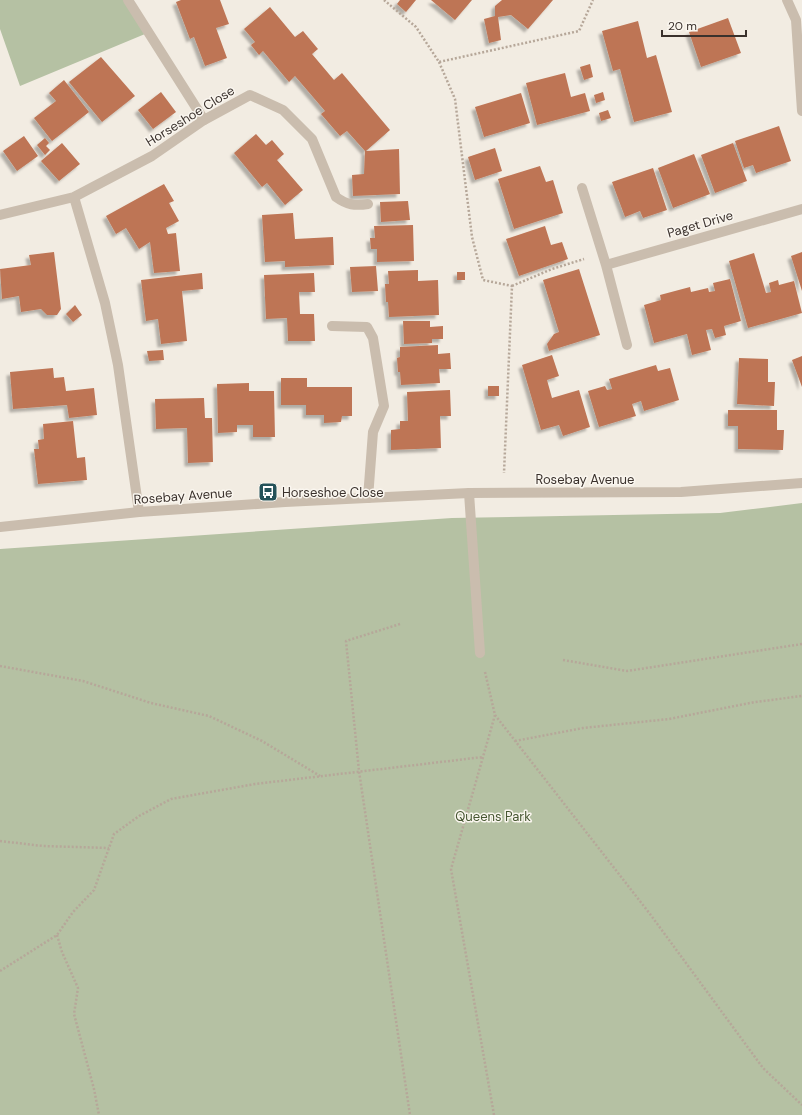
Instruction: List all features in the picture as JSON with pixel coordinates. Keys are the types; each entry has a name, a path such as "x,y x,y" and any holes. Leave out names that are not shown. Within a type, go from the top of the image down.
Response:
{"street":[{"path":"128,0 204,120"},
{"path":"787,0 796,20 802,111"},
{"name":"Horseshoe Close","path":"0,215 74,197 152,156 204,120 250,95 283,110 298,122 312,139 336,197 344,203 355,206 368,204"},
{"path":"582,188 606,265 627,345"},
{"path":"74,197 105,303 118,364 139,512"},
{"name":"Paget Drive","path":"606,265 802,209"},
{"path":"332,326 367,327 373,338 384,406 373,432 368,498"},
{"name":"Rosebay Avenue","path":"0,527 139,512 368,498 469,493 681,492 802,483"},
{"path":"469,493 480,653"}],"path":[{"path":"384,0 416,27 439,62 455,99 472,237 483,280 512,286 552,269 587,258 606,265"},
{"path":"439,62 579,31 593,0"},
{"path":"503,493 512,286"},
{"path":"400,624 346,641 359,772 410,1115"},
{"path":"563,660 627,671 802,644"},
{"path":"480,653 495,715 650,914 763,1068 802,1105"},
{"path":"0,666 83,681 151,703 209,716 262,741 321,776"},
{"path":"515,741 583,728 669,719 756,702 802,696"},
{"path":"494,1115 451,869 495,715"},
{"path":"0,971 57,935 73,912 94,890 114,834 139,816 171,799 247,786 483,756"},
{"path":"0,841 43,846 109,848"},
{"path":"57,935 62,952 78,988 74,1014 94,1089 99,1115"}],"green space":[{"path":"0,0 128,0 145,34 20,86 0,29"},
{"name":"Queens Park","path":"802,503 802,1115 0,1115 0,549 452,518 720,513"}],"building":[{"path":"181,0 220,0 229,24 216,28 227,58 205,66 194,37 190,39 176,2"},
{"path":"400,0 416,0 406,12 397,4"},
{"path":"431,0 472,0 455,20"},
{"path":"502,0 553,0 528,29 511,15 498,17 501,40 489,43 484,19 495,16 495,6"},
{"path":"270,7 295,37 303,31 318,49 312,54 334,80 342,73 390,130 366,151 399,149 400,194 353,196 352,175 364,174 365,151 347,131 340,136 321,114 325,111 295,76 289,82 263,51 259,55 251,45 255,42 244,29"},
{"path":"728,18 741,53 701,67 689,32"},
{"path":"638,21 647,58 656,55 672,112 634,122 620,69 613,71 602,31"},
{"path":"101,57 135,96 102,122 69,82"},
{"path":"590,64 593,77 584,80 580,67"},
{"path":"565,73 571,97 585,93 590,111 537,125 526,83"},
{"path":"64,80 89,112 52,141 34,118 56,101 49,93"},
{"path":"161,92 176,112 153,129 138,110"},
{"path":"603,92 605,100 596,103 594,95"},
{"path":"521,93 530,123 484,137 475,107"},
{"path":"608,110 611,118 601,121 599,113"},
{"path":"779,126 791,161 756,173 753,165 744,168 735,141"},
{"path":"256,134 266,145 272,140 284,154 277,160 303,190 285,205 267,183 262,187 234,153"},
{"path":"24,136 38,156 17,171 3,151"},
{"path":"45,138 49,143 46,146 50,150 45,155 37,145"},
{"path":"62,143 80,164 59,181 41,161"},
{"path":"733,143 747,181 715,193 701,155"},
{"path":"495,148 502,171 475,180 468,157"},
{"path":"694,154 710,194 673,208 658,168"},
{"path":"540,166 546,182 553,180 563,213 514,229 498,179"},
{"path":"653,168 667,210 643,218 640,211 625,217 612,182"},
{"path":"164,184 174,201 169,203 179,221 166,228 168,234 176,233 180,271 154,273 150,242 139,249 126,228 116,234 106,216"},
{"path":"408,201 410,220 381,222 380,202"},
{"path":"293,213 295,239 333,237 334,265 285,267 285,261 265,262 262,215"},
{"path":"413,225 414,261 377,262 377,249 371,249 370,238 375,238 374,226"},
{"path":"545,226 551,245 562,242 568,259 519,276 506,239"},
{"path":"54,252 61,309 57,315 47,315 41,309 21,312 19,296 2,299 0,269 31,265 29,255"},
{"path":"802,252 802,291 791,256"},
{"path":"754,253 766,293 771,292 769,283 778,280 779,285 794,281 802,313 748,328 729,261"},
{"path":"376,266 378,291 352,292 350,267"},
{"path":"579,269 600,335 549,351 547,344 554,334 559,332 543,280"},
{"path":"418,270 418,281 438,280 439,315 389,317 385,284 389,284 388,271"},
{"path":"457,272 465,272 465,280 457,280"},
{"path":"202,273 203,289 182,291 187,341 161,344 158,319 146,321 141,280"},
{"path":"314,273 315,292 299,292 300,314 314,314 315,341 288,341 287,318 266,319 264,275"},
{"path":"730,279 741,321 724,326 726,335 715,338 712,329 706,330 711,350 692,355 687,334 654,343 644,305 661,300 660,295 690,287 691,292 708,288 709,292 715,291 713,283"},
{"path":"75,305 82,315 73,322 66,314"},
{"path":"403,321 430,321 430,327 443,326 443,339 432,339 432,343 404,344"},
{"path":"438,345 438,354 450,353 451,369 439,369 440,383 401,385 397,358 400,357 400,347"},
{"path":"163,350 164,360 149,361 147,351"},
{"path":"552,355 559,376 547,380 552,398 579,390 590,427 563,436 559,425 541,430 522,365"},
{"path":"802,356 802,387 792,360"},
{"path":"739,358 768,359 768,382 775,382 774,406 737,404"},
{"path":"656,365 658,371 670,368 679,400 644,411 641,401 632,404 636,416 599,427 588,391 605,386 607,390 612,389 609,379"},
{"path":"53,368 54,378 64,377 66,391 94,388 97,415 69,418 67,405 13,409 10,372"},
{"path":"281,378 307,378 307,387 352,387 352,416 342,416 341,422 324,423 324,415 306,415 306,405 281,405"},
{"path":"249,383 249,391 274,391 275,437 253,437 253,425 237,425 237,432 218,433 217,384"},
{"path":"488,386 499,386 499,396 488,396"},
{"path":"450,390 451,416 440,416 441,448 391,450 391,430 400,429 400,421 408,421 407,392"},
{"path":"204,398 205,418 212,418 213,462 188,463 187,428 156,429 155,399"},
{"path":"728,410 777,410 777,430 784,430 783,450 738,449 738,426 728,426"},
{"path":"73,421 77,458 85,457 87,480 38,484 34,449 39,449 38,440 44,439 43,424"}],"place":[{"name":"Horseshoe Close","path":"268,492"}]}
